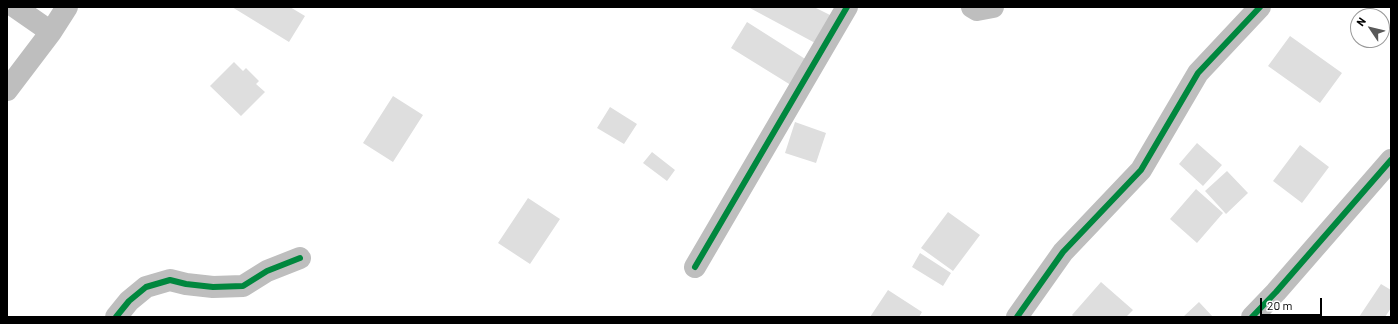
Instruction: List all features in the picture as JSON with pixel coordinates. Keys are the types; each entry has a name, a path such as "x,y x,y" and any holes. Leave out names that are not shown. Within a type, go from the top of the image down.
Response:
{"street":[{"path":"15,7 51,32"},
{"path":"7,90 51,32 67,7"},
{"path":"695,267 847,7"},
{"path":"972,7 977,10 993,7"},
{"path":"1017,317 1063,252 1141,170 1198,73 1252,10"},
{"path":"1252,317 1276,292 1391,160"},
{"path":"116,317 130,301 146,287 170,280 186,284 213,287 244,286 267,271 300,258"}],"building":[{"path":"232,7 290,7 305,16 289,42"},
{"path":"748,7 814,7 832,16 817,44"},
{"path":"747,22 810,62 794,87 731,48"},
{"path":"1290,36 1342,73 1320,103 1268,66"},
{"path":"234,62 243,71 246,68 259,81 256,84 265,92 241,116 210,86"},
{"path":"393,96 423,115 393,162 363,143"},
{"path":"610,107 637,124 624,144 597,128"},
{"path":"795,122 826,133 816,163 785,153"},
{"path":"1197,143 1222,165 1203,186 1179,164"},
{"path":"1300,145 1329,167 1302,203 1273,181"},
{"path":"652,152 675,170 667,181 643,163"},
{"path":"1227,171 1248,193 1226,214 1205,191"},
{"path":"1196,189 1223,213 1197,243 1170,219"},
{"path":"528,198 560,219 530,264 498,243"},
{"path":"948,212 980,235 953,271 921,248"},
{"path":"920,253 951,273 943,286 912,267"},
{"path":"1101,282 1133,310 1126,317 1074,317 1072,315"},
{"path":"1381,284 1391,290 1391,308 1385,317 1359,317"},
{"path":"888,290 922,312 919,317 870,317"},
{"path":"1199,302 1213,317 1183,317"}],"cycle path":[{"path":"695,267 847,7"},
{"path":"1017,317 1063,252 1141,170 1198,73 1260,7"},
{"path":"1252,317 1276,292 1391,160"},
{"path":"116,317 129,301 146,287 170,280 186,284 213,287 243,286 267,271 300,258"}]}
